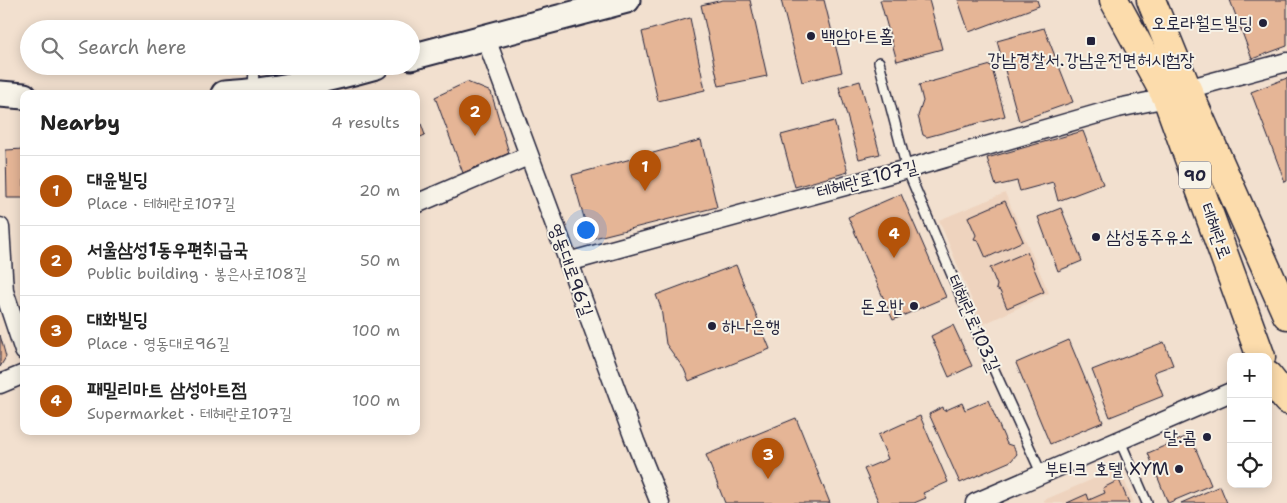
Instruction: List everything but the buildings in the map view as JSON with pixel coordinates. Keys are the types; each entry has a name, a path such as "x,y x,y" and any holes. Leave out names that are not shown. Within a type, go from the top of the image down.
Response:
{"main road":[{"name":"테헤란로","path":"1114,0 1177,93 1287,315"},
{"name":"테헤란로","path":"1151,0 1177,93 1260,353"},
{"path":"1272,381 1287,400"}],"street":[{"path":"420,54 628,0"},
{"name":"영동대로96길","path":"485,36 528,156 660,503"},
{"name":"테헤란로107길","path":"568,262 1287,62"},
{"path":"265,90 343,75"},
{"path":"0,94 20,96"},
{"path":"420,202 528,156"},
{"path":"0,227 2,290 20,340"},
{"path":"0,384 20,376"},
{"path":"976,503 1120,442 1227,394"}],"lane":[{"name":"테헤란로103길","path":"879,62 907,169 965,306 1042,475"},
{"path":"253,90 254,75"},
{"path":"1120,442 1147,503"}],"shaded area":[{"path":"1005,193 1049,293 982,325 939,220"},
{"path":"1119,468 1134,503 1045,503 1044,500"}],"place":[{"name":"오로라월드빌딩","path":"1263,23"},
{"name":"백암아트홀","path":"811,36"},
{"name":"강남경찰서.강남운전면허시험장","path":"1091,41"},
{"name":"서울삼성1동우편취급국","path":"475,136"},
{"name":"대윤빌딩","path":"645,191"},
{"name":"삼성동주유소","path":"1096,237"},
{"name":"패밀리마트 삼성아트점","path":"894,258"},
{"name":"돈오반","path":"914,306"},
{"name":"하나은행","path":"712,326"},
{"name":"달.콤","path":"1207,437"},
{"name":"부티크 호텔 XYM","path":"1179,469"},
{"name":"대화빌딩","path":"768,479"}]}
